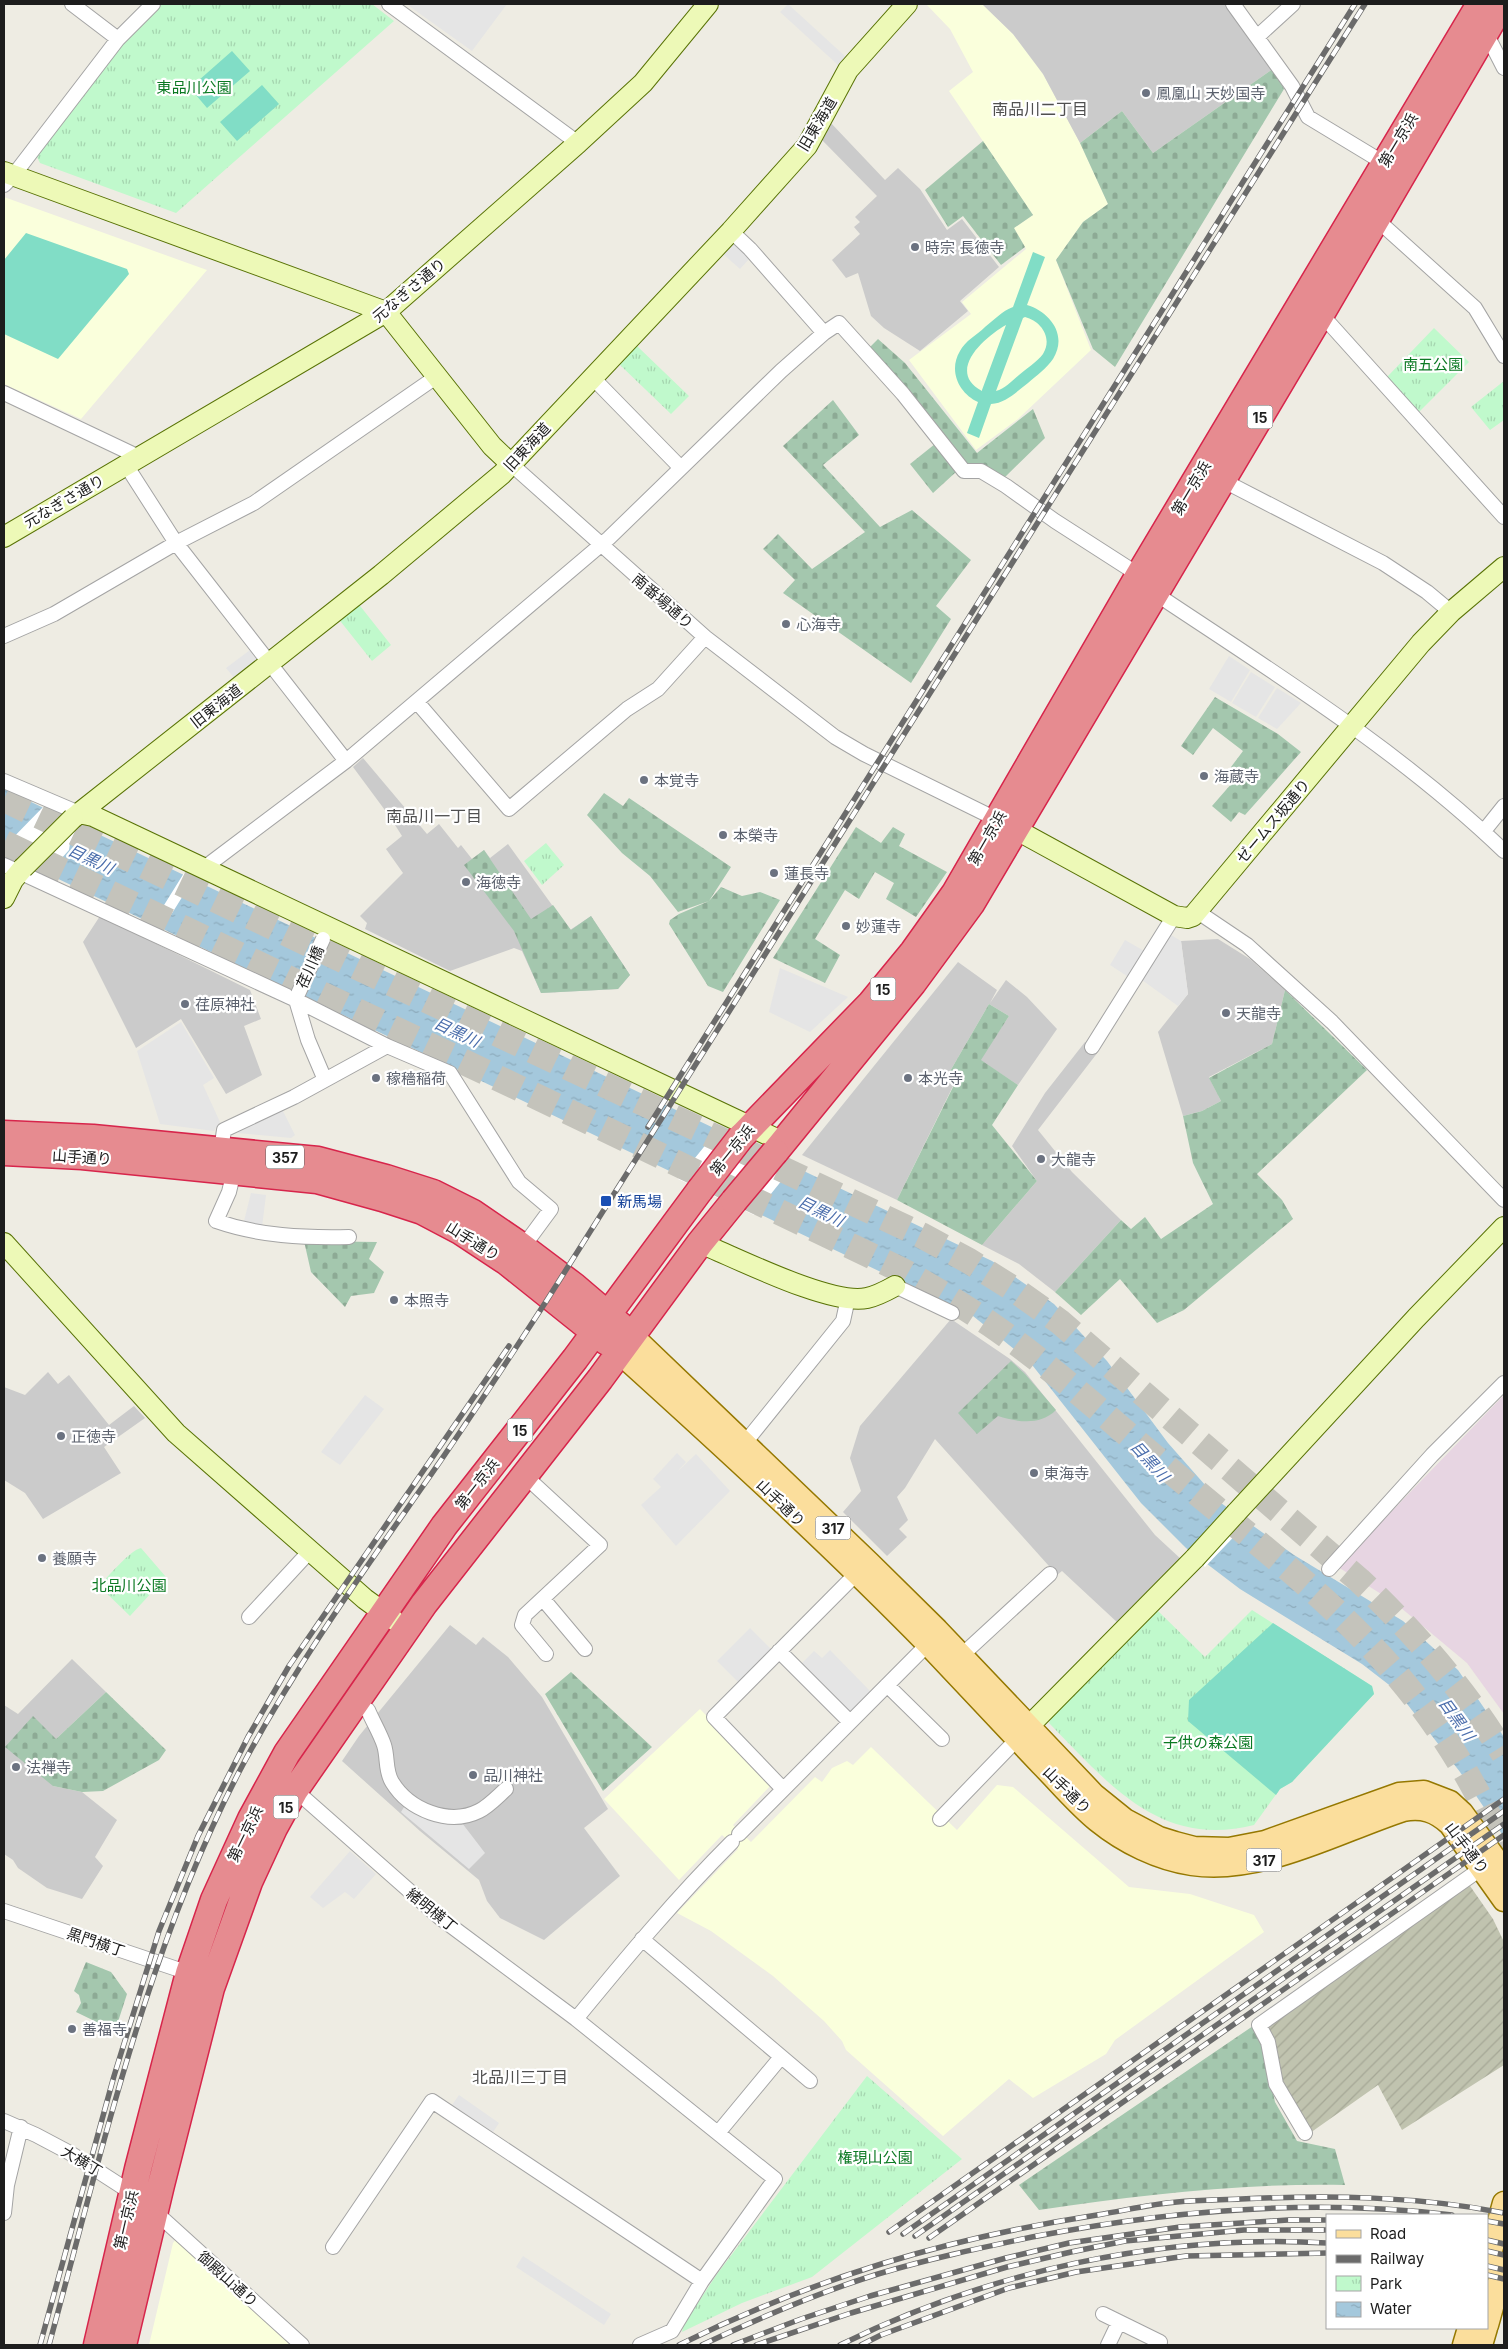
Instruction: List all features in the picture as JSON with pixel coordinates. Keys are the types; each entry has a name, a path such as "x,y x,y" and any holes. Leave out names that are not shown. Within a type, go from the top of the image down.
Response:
{"highway":[{"name":"第一京浜","path":"1148,584 1222,480 1321,314 1485,32 1490,5"},
{"name":"第一京浜","path":"123,2345 196,2044 228,1938 249,1882 274,1828 295,1790 406,1629 700,1244 940,949 971,904 1007,825 1148,584 1384,163 1490,5"},
{"name":"第一京浜","path":"97,2345 132,2193 189,1973 214,1900 251,1819 287,1753 444,1526 602,1323 700,1190 746,1131 846,1030 899,970 1007,825"},
{"name":"山手通り","path":"4,1134 93,1138 227,1161 316,1180 422,1211 460,1231 602,1323"},
{"name":"山手通り","path":"4,1152 227,1161 318,1160 386,1178 433,1193 473,1213 523,1247 625,1344"}],"main road":[{"name":"山手通り","path":"625,1344 744,1444 869,1563 961,1656 1098,1821 1132,1843 1170,1859 1210,1866 1250,1863 1386,1816 1412,1808 1423,1808 1442,1816 1450,1824 1504,1900"},
{"name":"山手通り","path":"625,1344 928,1644 1023,1733 1109,1808 1142,1830 1175,1843 1209,1848 1248,1847 1399,1794 1424,1792 1450,1802 1462,1813 1504,1871"},
{"path":"1488,2261 1504,2202"},
{"path":"1488,2320 1504,2264"},
{"path":"1464,2345 1469,2329"},
{"path":"1481,2345 1485,2329"}],"street":[{"path":"72,4 118,38"},
{"path":"153,4 118,38 7,178 386,312"},
{"path":"389,4 578,143"},
{"name":"旧東海道","path":"15,868 76,816 381,575 495,480 730,231 807,146 848,70 907,4"},
{"path":"1233,4 1292,86 1308,117 1384,163"},
{"path":"1257,37 1293,4"},
{"name":"元なぎさ通り","path":"4,537 386,312 578,143 643,83 703,5"},
{"path":"1485,32 1504,68"},
{"path":"1376,218 1475,308 1504,356"},
{"path":"730,231 750,248 824,334"},
{"name":"南番場通り","path":"386,312 492,446 600,545 705,637 846,745 1007,825"},
{"path":"1321,314 1504,516"},
{"path":"204,868 346,761 600,545 824,334 839,323 903,394 964,471 981,471 1006,486 1352,726 1430,786 1484,831 1504,851"},
{"path":"4,636 54,614 176,543 254,503 436,377"},
{"path":"592,377 681,468"},
{"path":"4,393 133,461 176,543 346,761"},
{"path":"1222,480 1383,563 1427,592 1451,612"},
{"name":"ゼームス坂通り","path":"1198,912 1421,643 1451,612 1504,567"},
{"path":"417,702 509,809 626,709 658,689 705,637"},
{"path":"4,781 76,816 93,816 204,868 326,933 779,1147"},
{"path":"1484,831 1504,806"},
{"path":"1007,825 1174,916 1187,918 1198,912 1247,945 1332,1022 1504,1200"},
{"path":"4,898 15,868 297,997 387,1046 450,1073 519,1182 550,1209 523,1247"},
{"path":"1092,1047 1174,916"},
{"name":"荏川橋","path":"297,997 326,933"},
{"path":"297,997 308,1040 325,1080"},
{"path":"349,1237 311,1238 252,1231 216,1221 229,1192 224,1130 325,1080 387,1046"},
{"path":"940,1819 1195,1558 1416,1318 1504,1227"},
{"path":"4,1243 176,1433 310,1551 406,1629"},
{"path":"700,1244 808,1288 848,1298 866,1298 884,1293 895,1286 952,1313"},
{"path":"744,1444 842,1321 848,1298"},
{"path":"1330,1568 1432,1455 1504,1383"},
{"path":"524,1475 600,1545 525,1615 522,1625 546,1654"},
{"path":"249,1617 310,1551"},
{"path":"783,1789 714,1718 856,1574"},
{"path":"961,1656 1050,1574"},
{"path":"543,1599 585,1650"},
{"path":"576,2019 691,1883 928,1644"},
{"path":"779,1651 850,1722"},
{"path":"887,1685 942,1739"},
{"path":"354,1705 368,1710 385,1747 387,1767 392,1782 412,1804 435,1814 462,1816 483,1808 506,1789"},
{"name":"緒明横丁","path":"295,1790 439,1917 576,2019 775,2180 702,2281"},
{"path":"1305,2133 1276,2084 1268,2042 1259,2025 1482,1868"},
{"name":"黒門横丁","path":"4,1911 189,1973"},
{"path":"642,1939 810,2081"},
{"path":"718,2133 781,2057"},
{"path":"333,2247 432,2101 702,2281 672,2331 640,2345"},
{"name":"大横丁","path":"4,2120 70,2153 132,2193 154,2211"},
{"path":"4,2212 7,2185 21,2127"},
{"name":"御殿山通り","path":"154,2211 302,2345"},
{"path":"1103,2314 1160,2342 1159,2345"},
{"path":"1108,2345 1119,2322"}],"shaded area":[{"path":"410,4 507,4 472,51 409,6"},
{"path":"788,4 846,57 838,65 780,12"},
{"path":"926,4 982,4 1013,34 1043,74 1080,143 1108,204 1083,222 1056,260 1091,350 1018,419 976,450 909,360 971,314 962,302 1026,249 1014,228 1033,215 949,91 973,72 950,29"},
{"name":"鳳凰山 天妙国寺","path":"982,4 1227,4 1274,68 1153,153 1122,111 1080,143 1043,74 1013,34"},
{"name":"時宗 長徳寺","path":"830,122 885,180 898,168 920,189 947,230 962,219 999,267 960,301 968,311 920,351 884,328 871,316 858,273 846,278 832,260 860,234 854,227 860,222 855,217 877,196 821,139"},
{"path":"4,197 207,270 81,419 4,384"},
{"path":"733,242 750,258 740,269 722,253"},
{"path":"250,650 258,661 235,679 226,668"},
{"path":"1229,656 1250,670 1231,702 1209,689"},
{"path":"1251,672 1275,687 1256,717 1232,703"},
{"path":"1277,688 1301,703 1277,729 1258,718"},
{"name":"海徳寺","path":"363,758 427,834 439,824 458,848 461,845 472,859 484,850 490,858 508,844 570,930 591,916 630,975 618,989 541,993 522,951 514,948 450,971 365,929 367,923 360,916 403,873 386,849 402,836 353,767"},
{"name":"荏原神社","path":"100,916 250,990 261,1019 244,1026 262,1075 226,1094 181,1019 136,1048 83,942"},
{"path":"1171,935 1181,941 1188,994 1178,1006 1142,980"},
{"name":"天龍寺","path":"1218,939 1250,959 1285,990 1272,1044 1209,1077 1221,1101 1202,1111 1183,1116 1158,1032 1188,994 1181,941"},
{"path":"1125,940 1146,952 1130,978 1110,965"},
{"name":"本光寺","path":"958,962 997,990 990,1003 1006,980 1027,997 1057,1029 1018,1085 980,1060 1009,1016 989,1004 949,1073 955,1082 897,1200 802,1155"},
{"path":"780,968 848,997 810,1032 769,1012"},
{"path":"181,1022 214,1078 203,1085 220,1122 214,1131 160,1124 137,1051"},
{"name":"大龍寺","path":"1085,1042 1098,1052 1038,1130 1072,1172 1121,1220 1055,1292 1019,1264 982,1245 1037,1181 1012,1146 1045,1093"},
{"path":"282,1109 295,1135 291,1138 238,1133 238,1129"},
{"path":"251,1193 266,1195 262,1227 243,1225"},
{"name":"東海寺","path":"951,1319 1010,1359 1025,1372 1155,1535 1182,1560 1119,1624 1062,1571 1057,1575 935,1439 905,1488 897,1497 908,1520 899,1529 907,1537 887,1556 843,1512 861,1491 850,1458 860,1426"},
{"name":"正徳寺","path":"48,1372 58,1384 69,1375 109,1425 134,1406 145,1418 104,1447 121,1473 43,1519 25,1493 4,1480 4,1387 25,1395"},
{"path":"365,1395 384,1409 340,1465 321,1452"},
{"path":"1504,1395 1504,1714 1467,1663 1394,1602 1338,1567"},
{"path":"677,1453 686,1462 677,1472 696,1454 730,1491 676,1546 641,1505 661,1487 653,1479"},
{"name":"品川神社","path":"450,1625 476,1645 483,1637 508,1657 542,1697 608,1809 584,1828 620,1876 544,1940 500,1918 487,1901 479,1880 420,1831 342,1761 359,1736"},
{"path":"750,1628 773,1651 740,1684 717,1661"},
{"path":"830,1650 872,1693 850,1715 801,1664 814,1651 822,1658"},
{"name":"法禅寺","path":"72,1659 106,1692 56,1739 53,1786 82,1792 117,1820 95,1857 103,1866 82,1899 47,1888 18,1868 13,1860 4,1854 4,1705 18,1714"},
{"path":"700,1709 772,1784 733,1825 751,1842 815,1777 822,1782 832,1768 847,1761 853,1765 871,1747 957,1830 997,1785 1013,1787 1129,1887 1190,1894 1254,1915 1264,1932 1115,2040 1106,2054 1033,2098 1009,2079 943,2136 846,2050 842,2041 824,2021 773,1976 711,1931 677,1913 738,1849 722,1835 679,1880 604,1799"},
{"path":"406,1804 433,1818 462,1823 485,1853 469,1869 401,1812"},
{"path":"350,1851 376,1874 354,1899 345,1892 323,1908 310,1897"},
{"path":"1468,1883 1493,1919 1504,1942 1504,2065 1402,2130 1378,2085 1310,2133 1280,2087 1266,2024"},
{"path":"459,2095 499,2123 493,2132 452,2105"},
{"path":"176,2239 290,2345 149,2345 173,2243"},
{"path":"523,2256 611,2314 604,2325 516,2267"}],"green space":[{"name":"東品川公園","path":"159,4 372,4 394,21 176,213 40,163 37,157 97,78 119,44"},
{"path":"232,51 250,71 207,108 190,88"},
{"path":"1274,68 1284,89 1115,367 1093,349 1056,260 1083,222 1108,204 1080,143 1122,111 1153,153"},
{"path":"262,85 279,104 237,141 220,122"},
{"path":"983,141 1033,215 1014,228 1025,247 1001,265 963,216 948,227 925,190"},
{"path":"26,233 127,269 129,274 58,359 4,334 4,260"},
{"path":"1033,252 1045,257 1027,305 1043,313 1054,326 1058,341 1057,350 1048,366 1028,383 1006,399 991,404 979,438 967,433 978,402 965,393 957,381 955,366 962,347 1002,313 1013,307","holes":["1025,317 1036,322 1044,331 1047,342 1046,348 1035,363 1005,387 996,391","1006,325 982,390 982,391 972,383 967,374 968,364 980,345"]},
{"name":"南五公園","path":"1434,328 1469,362 1416,415 1388,385 1388,376"},
{"path":"878,339 905,363 977,453 1033,409 1045,438 1004,478 982,465 965,463 868,349"},
{"path":"637,346 689,396 671,414 619,364"},
{"path":"1504,381 1504,420 1490,430 1471,407"},
{"path":"833,400 859,435 823,465 880,527 912,510 971,560 936,606 951,619 911,683 783,593 795,580 763,549 778,534 812,569 865,532 783,446"},
{"path":"935,444 956,472 933,493 910,464"},
{"path":"357,602 391,645 372,661 337,617"},
{"path":"1215,697 1278,734 1301,752 1245,815 1239,812 1231,822 1212,806 1239,775 1231,767 1243,751 1213,728 1193,755 1181,746"},
{"path":"604,793 623,806 629,798 731,867 709,901 678,912 650,876 622,853 587,815"},
{"path":"856,827 881,843 893,827 905,834 899,846 947,872 916,917 886,899 894,883 875,872 859,899 845,890 815,939 840,955 825,983 773,958"},
{"path":"546,843 564,865 542,885 524,861"},
{"path":"484,850 531,919 553,905 571,930 591,916 630,975 618,989 541,993 514,931 464,865"},
{"path":"721,887 742,896 760,892 780,900 723,992 708,986 669,924 670,920 679,914 709,901"},
{"path":"1285,990 1367,1070 1257,1174 1282,1200 1293,1219 1184,1310 1157,1323 1120,1279 1081,1315 1055,1292 1121,1220 1131,1229 1145,1217 1161,1239 1213,1204 1193,1163 1183,1116 1202,1111 1221,1101 1209,1078 1272,1044"},
{"path":"989,1004 1009,1016 981,1060 1018,1085 992,1125 1037,1181 982,1245 897,1200 955,1083 949,1073"},
{"path":"304,1241 377,1242 369,1259 384,1272 374,1293 351,1296 345,1307 311,1272"},
{"path":"1011,1361 1025,1374 1056,1410 1043,1419 1036,1421 1020,1421 998,1416 977,1434 958,1413"},
{"name":"北品川公園","path":"141,1548 166,1577 130,1616 99,1586 125,1559"},
{"name":"子供の森公園","path":"1252,1610 1372,1686 1374,1694 1292,1782 1280,1789 1254,1825 1221,1830 1191,1828 1163,1819 1138,1806 1115,1788 1049,1723 1051,1718 1158,1611 1205,1657"},
{"path":"1273,1623 1372,1686 1374,1694 1292,1782 1280,1789 1276,1795 1188,1721 1189,1700"},
{"path":"571,1672 652,1747 603,1791 545,1694"},
{"path":"106,1692 166,1750 159,1760 103,1791 82,1792 53,1786 5,1747 33,1716 56,1739"},
{"path":"86,1962 111,1972 127,1994 115,2031 76,2012 81,2003 79,1995 74,1991"},
{"path":"1253,2026 1264,2050 1275,2102 1297,2141 1335,2149 1345,2185 1268,2186 1192,2191 1115,2199 1039,2210 1019,2185"},
{"name":"権現山公園","path":"867,2076 962,2159 812,2277 742,2303 682,2332 684,2324 717,2274"}],"water":[{"name":"目黒川","path":"4,789 992,1261 1054,1304 1107,1361 1168,1443 1221,1503 1294,1555 1403,1621 1458,1670 1504,1737 1504,1837 1460,1772 1397,1691 1362,1664 1240,1589 1186,1548 1141,1503 1029,1361 973,1316 4,853"}],"pier":[{"path":"45,805 87,825 70,843 69,850 60,860 50,861 37,875 4,858 4,847"},
{"path":"184,873 194,878 161,931 151,926"},
{"path":"720,1127 795,1164 754,1215 678,1179"},
{"path":"1228,1506 1247,1523 1205,1567 1187,1551"}],"tunnel":[{"path":"4,799 921,1235 969,1261 1015,1290 1060,1322 1359,1580 1400,1620 1438,1663 1489,1730 1504,1754"},
{"path":"4,843 903,1271 990,1324 1060,1377 1270,1553 1364,1639 1407,1687 1444,1738 1477,1792 1504,1850"}],"railway":[{"path":"648,1127 1355,4"},
{"path":"49,2345 108,2126 152,1982 206,1840 259,1735 326,1626 455,1440 547,1300 1365,4"},
{"path":"40,2345 114,2076 159,1931 198,1836 248,1737 289,1666 509,1346"},
{"path":"889,2232 1504,1799"},
{"path":"903,2234 1504,1811"},
{"path":"915,2236 1504,1824"},
{"path":"929,2238 1504,1835"},
{"path":"679,2345 780,2300 831,2280 883,2264 935,2249 1042,2224 1157,2204 1209,2200 1340,2197 1439,2203 1504,2213"},
{"path":"702,2345 788,2307 878,2274 916,2263 1032,2237 1136,2220 1188,2214 1294,2207 1346,2207 1441,2214"},
{"path":"733,2345 801,2319 870,2296 1006,2258 1069,2243 1180,2227 1288,2220 1326,2220"},
{"path":"1488,2221 1504,2224"},
{"path":"756,2345 851,2313 1007,2267 1125,2241 1244,2230 1326,2230"},
{"path":"1488,2240 1504,2244"},
{"path":"840,2345 897,2319 955,2297 1015,2278 1077,2263 1139,2252 1202,2244 1326,2243"},
{"path":"1488,2251 1504,2255"},
{"path":"861,2345 881,2335 1009,2288 1076,2272 1186,2256 1326,2253"},
{"path":"1488,2266 1504,2270"},
{"path":"1488,2275 1504,2279"}],"place":[{"name":"鳳凰山 天妙国寺","path":"1146,93"},
{"name":"時宗 長徳寺","path":"915,247"},
{"name":"心海寺","path":"786,624"},
{"name":"海蔵寺","path":"1204,776"},
{"name":"本覚寺","path":"644,780"},
{"name":"本榮寺","path":"723,835"},
{"name":"蓮長寺","path":"774,873"},
{"name":"海徳寺","path":"466,882"},
{"name":"妙蓮寺","path":"846,926"},
{"name":"荏原神社","path":"185,1004"},
{"name":"天龍寺","path":"1226,1013"},
{"name":"稼穡稲荷","path":"376,1078"},
{"name":"本光寺","path":"908,1078"},
{"name":"大龍寺","path":"1041,1159"},
{"name":"新馬場","path":"606,1201"},
{"name":"本照寺","path":"394,1300"},
{"name":"正徳寺","path":"61,1436"},
{"name":"東海寺","path":"1034,1473"},
{"name":"養願寺","path":"42,1558"},
{"name":"法禅寺","path":"16,1767"},
{"name":"品川神社","path":"473,1775"},
{"name":"善福寺","path":"72,2029"}],"district":[{"name":"南品川二丁目","path":"1040,109"},
{"name":"南品川一丁目","path":"434,816"},
{"name":"北品川三丁目","path":"520,2077"}]}
